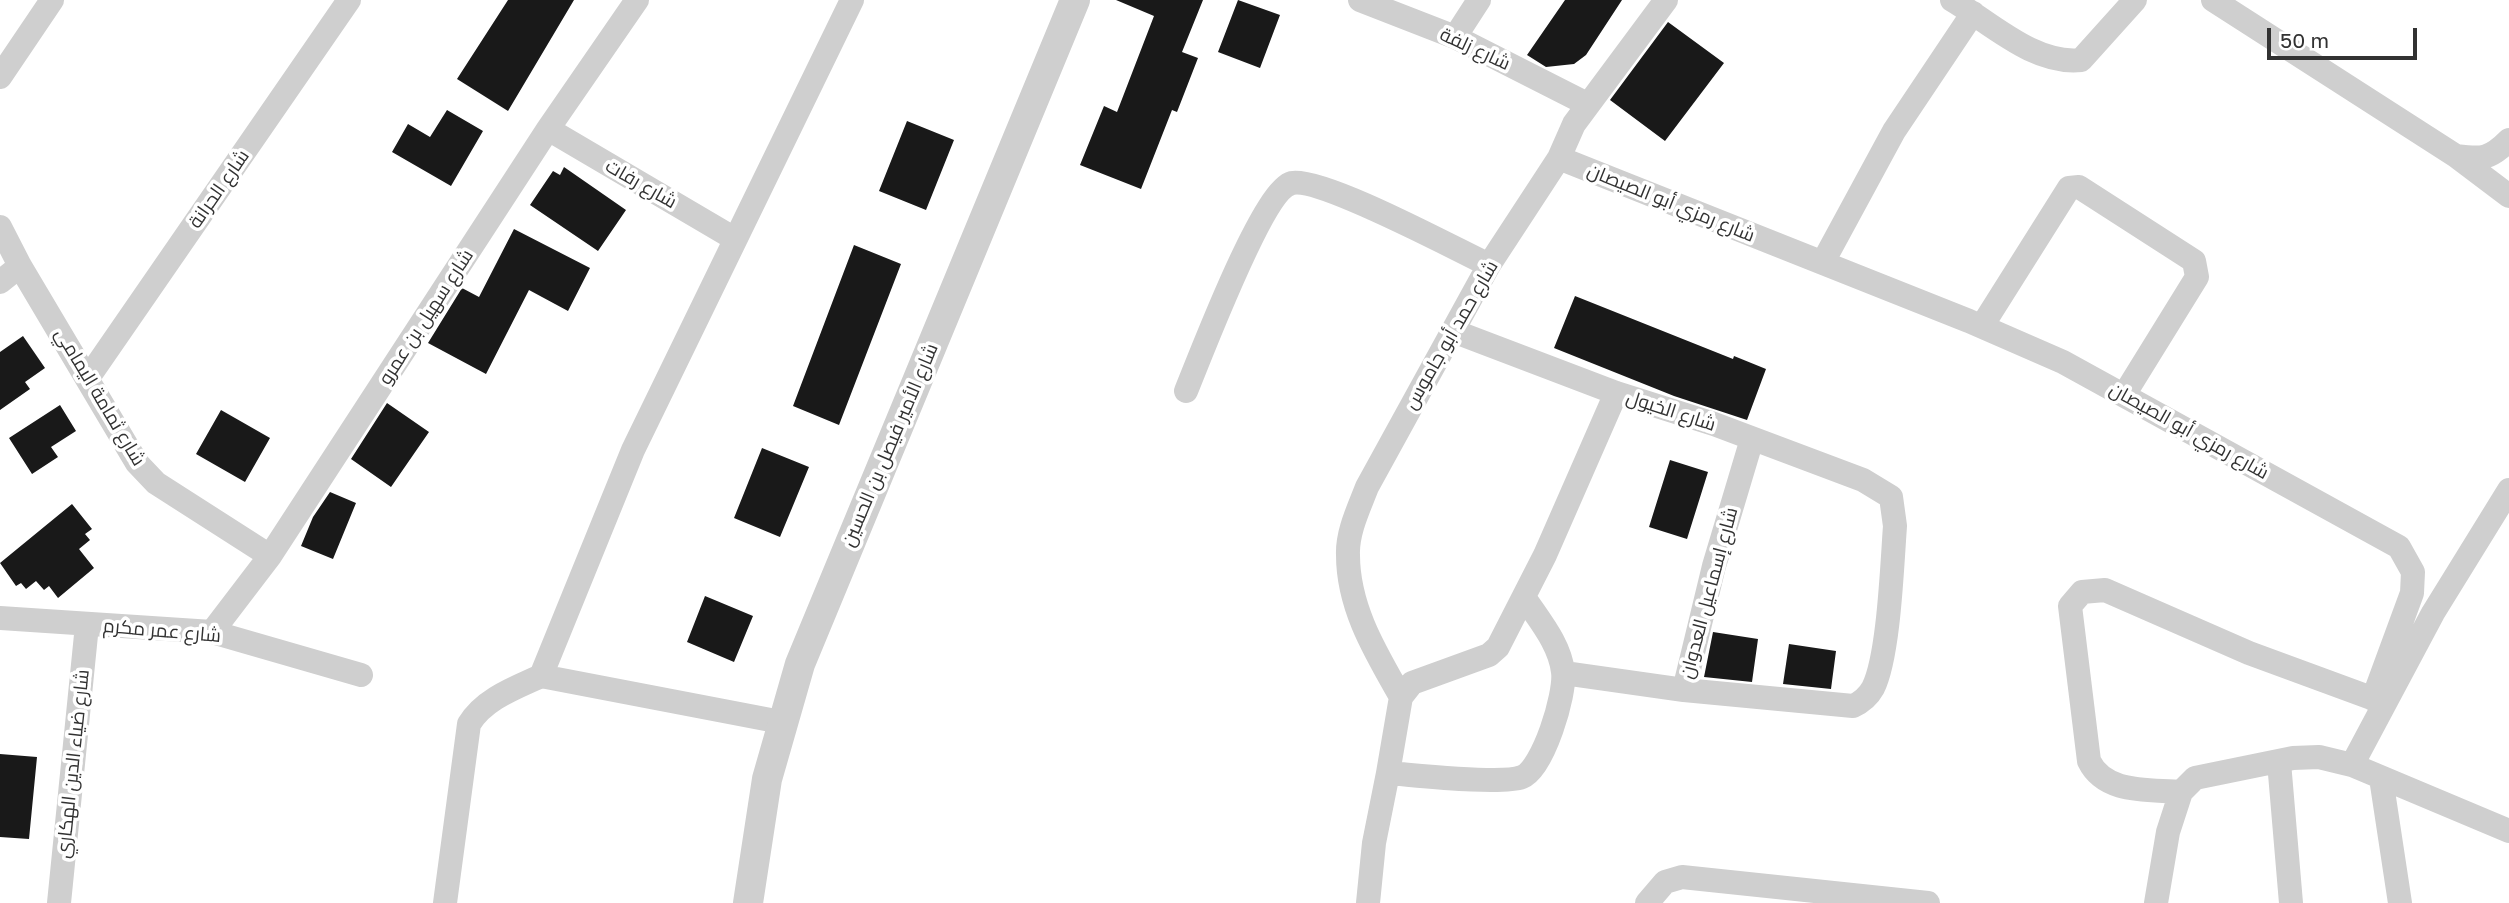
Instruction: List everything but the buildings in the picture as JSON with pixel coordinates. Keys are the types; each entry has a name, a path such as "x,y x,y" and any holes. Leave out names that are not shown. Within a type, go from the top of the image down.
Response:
{"street":[{"path":"0,77 52,0"},
{"name":"شارع الحرانة","path":"89,378 349,0"},
{"name":"شارع سهيل بن عمرو","path":"212,632 270,556 548,129 637,0"},
{"path":"541,676 633,450 852,0"},
{"name":"شارع الأمير فيصل بن الحسين","path":"748,903 760,817 781,722 828,592 1075,0"},
{"name":"شارع زلفة","path":"1360,0 1455,37 1587,104"},
{"path":"1455,37 1479,0"},
{"name":"شارع حمد أبو جاموس","path":"1401,697 1363,625 1351,587 1347,554 1353,523 1378,463 1489,265 1559,158 1587,104 1666,0"},
{"path":"1823,262 1962,6 2040,55 2062,62 2081,60 2135,0"},
{"path":"2213,0 2456,156 2509,196"},
{"name":"شارع رفات","path":"548,129 735,239"},
{"path":"2456,156 2480,159 2493,156 2509,141"},
{"name":"شارع رمزي أبو الصيصان","path":"1559,158 1982,326 2063,362 2399,547 2413,572 2412,593 2379,701"},
{"path":"1186,391 1247,247 1282,188 1292,183 1327,190 1489,265"},
{"path":"1982,326 2068,188 2079,187 2194,261 2197,277 2124,395"},
{"name":"شارع ثمامة اليمامي","path":"0,227 20,266 89,378 129,450 149,476 270,556"},
{"path":"0,282 20,266"},
{"name":"شارع الخيول","path":"1454,331 1616,393 1863,480 1887,493"},
{"path":"1368,903 1374,843 1401,697 1412,683 1489,655 1498,648 1524,597 1616,393"},
{"name":"شارع إسماعيل العدوان","path":"1752,439 1714,566 1684,690 1843,706 1853,706 1864,701 1873,688 1879,668 1888,605 1895,507 1887,493"},
{"path":"2352,765 2379,701 2509,490"},
{"path":"2181,792 2124,788 2096,775 2089,761 2070,606 2082,592 2105,590 2249,653 2379,701"},
{"path":"1388,773 1511,780 1532,772 1546,743 1560,700 1564,673 1556,647 1524,597"},
{"name":"شارع عمر مكرم","path":"0,618 212,632 361,675"},
{"name":"شارع ضياء الدين الهكاري","path":"59,903 87,625"},
{"path":"1564,673 1684,690"},
{"path":"445,903 469,724 484,706 541,676 781,722"},
{"path":"2156,903 2168,832 2181,792 2195,778 2293,758 2319,757 2352,765 2509,831"},
{"path":"2279,762 2291,903"},
{"path":"2381,778 2400,903"},
{"path":"1647,903 1665,883 1682,877 1928,903"}]}
